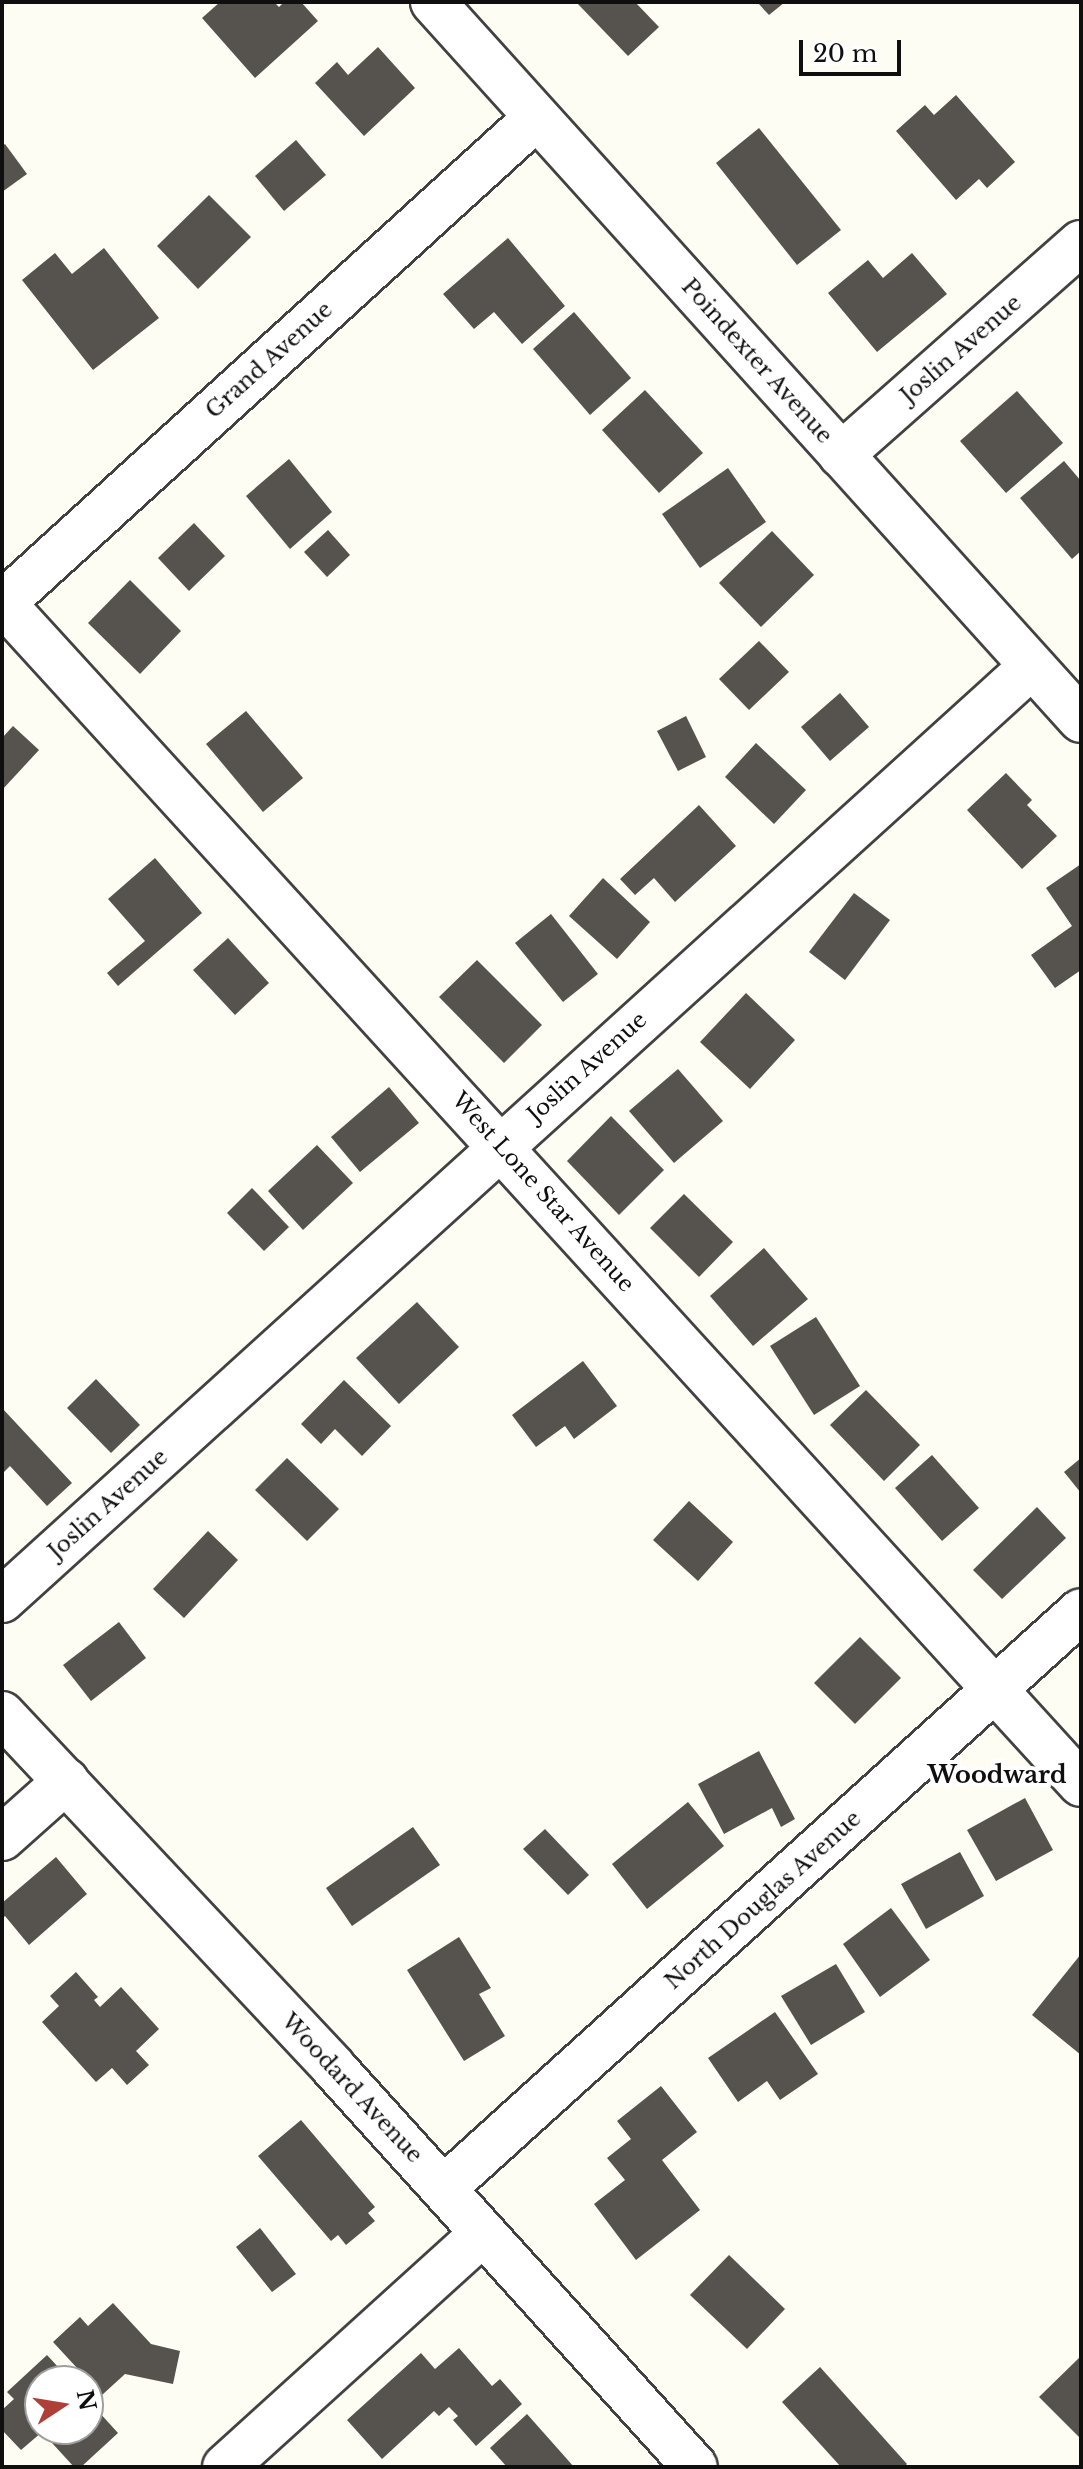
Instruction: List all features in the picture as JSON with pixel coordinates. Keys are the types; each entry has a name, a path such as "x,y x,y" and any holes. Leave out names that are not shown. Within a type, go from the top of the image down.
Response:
{"street":[{"name":"Poindexter Avenue","path":"433,2 1081,720"},
{"name":"Grand Avenue","path":"2,603 537,117"},
{"name":"Joslin Avenue","path":"841,455 1081,243"},
{"name":"West Lone Star Avenue","path":"2,603 1081,1784"},
{"name":"Joslin Avenue","path":"2,1600 500,1145 1032,666"},
{"name":"North Douglas Avenue","path":"444,2188 1081,1611"},
{"name":"Woodard Avenue","path":"2,1714 444,2188 695,2467"},
{"path":"2,1838 66,1781"},
{"path":"225,2467 483,2233"}],"building":[{"path":"220,2 274,2 279,7 284,2 301,2 318,21 255,78 202,18"},
{"path":"576,2 635,2 659,27 628,56"},
{"path":"757,2 785,2 769,15"},
{"path":"378,47 415,88 364,136 315,83 337,62 348,75"},
{"path":"956,95 1015,162 987,188 979,179 956,200 896,131 925,105 934,115"},
{"path":"759,128 841,230 797,265 716,163"},
{"path":"296,140 326,175 284,211 255,176"},
{"path":"5,144 27,174 2,192 2,146"},
{"path":"209,195 251,237 198,289 157,246"},
{"path":"508,238 565,306 522,344 494,312 474,329 443,294"},
{"path":"104,248 159,318 93,370 22,280 55,253 72,274"},
{"path":"912,253 947,294 877,352 828,293 868,260 883,278"},
{"path":"574,312 631,378 590,415 533,349"},
{"path":"645,390 703,453 659,493 602,430"},
{"path":"1017,391 1063,443 1006,493 960,441"},
{"path":"289,459 332,512 290,549 246,496"},
{"path":"1064,461 1081,481 1081,551 1072,559 1020,498"},
{"path":"728,468 766,522 700,568 662,514"},
{"path":"194,523 225,556 189,591 158,558"},
{"path":"328,530 350,555 327,577 304,552"},
{"path":"772,531 814,575 761,627 719,583"},
{"path":"130,580 181,631 140,674 88,623"},
{"path":"759,641 789,672 749,710 719,679"},
{"path":"840,693 869,727 830,761 801,727"},
{"path":"246,711 303,778 263,812 206,744"},
{"path":"686,716 706,757 678,771 657,731"},
{"path":"13,726 39,750 2,790 2,738"},
{"path":"756,743 806,790 774,824 725,777"},
{"path":"1006,773 1032,800 1027,805 1057,836 1022,869 967,810"},
{"path":"699,805 736,846 675,902 654,878 635,895 620,879"},
{"path":"155,858 202,913 118,986 107,973 145,941 108,899"},
{"path":"1081,864 1081,970 1055,988 1031,955 1072,926 1046,888"},
{"path":"603,878 650,922 617,959 569,916"},
{"path":"854,893 890,920 845,980 809,952"},
{"path":"551,914 598,974 563,1002 515,943"},
{"path":"228,938 269,983 235,1015 193,970"},
{"path":"477,960 542,1025 504,1063 439,997"},
{"path":"746,993 795,1040 750,1089 700,1042"},
{"path":"678,1069 723,1121 674,1163 629,1111"},
{"path":"389,1087 419,1123 360,1172 331,1137"},
{"path":"611,1116 664,1170 619,1215 567,1161"},
{"path":"317,1145 353,1183 303,1230 268,1191"},
{"path":"252,1188 289,1227 264,1251 227,1213"},
{"path":"684,1194 733,1242 699,1277 650,1228"},
{"path":"764,1248 808,1299 753,1346 710,1296"},
{"path":"417,1302 459,1347 399,1404 356,1358"},
{"path":"816,1317 860,1386 814,1415 770,1346"},
{"path":"583,1361 617,1406 574,1439 565,1426 536,1447 512,1415"},
{"path":"96,1379 140,1425 111,1453 67,1408"},
{"path":"344,1380 391,1426 362,1456 335,1429 321,1444 301,1424"},
{"path":"866,1390 920,1445 884,1481 830,1425"},
{"path":"2,1408 72,1483 47,1506 10,1466 2,1474"},
{"path":"932,1455 979,1508 942,1541 895,1488"},
{"path":"287,1458 339,1509 307,1541 255,1490"},
{"path":"1081,1458 1081,1493 1064,1472"},
{"path":"689,1501 733,1542 698,1581 653,1540"},
{"path":"1037,1507 1066,1538 1002,1599 973,1570"},
{"path":"208,1531 238,1560 184,1618 153,1589"},
{"path":"119,1622 146,1658 91,1701 63,1665"},
{"path":"860,1637 901,1678 855,1724 814,1683"},
{"path":"759,1751 795,1819 781,1827 772,1808 724,1834 698,1784"},
{"path":"1025,1798 1053,1850 996,1881 967,1830"},
{"path":"688,1802 724,1846 647,1909 612,1864"},
{"path":"413,1827 440,1865 352,1926 326,1888"},
{"path":"545,1829 589,1875 568,1895 523,1849"},
{"path":"960,1852 984,1896 926,1929 901,1884"},
{"path":"56,1857 87,1894 29,1945 5,1916 2,1919 2,1903"},
{"path":"891,1908 930,1960 880,1997 843,1944"},
{"path":"459,1937 491,1988 479,1994 505,2036 464,2061 407,1970"},
{"path":"1081,1954 1081,2055 1032,2015"},
{"path":"836,1964 865,2012 811,2045 781,1996"},
{"path":"76,1972 98,1997 94,2000 100,2007 121,1987 159,2029 136,2051 149,2065 127,2085 112,2068 96,2082 42,2022 59,2006 50,1996"},
{"path":"775,2012 818,2074 780,2100 767,2081 738,2102 708,2058"},
{"path":"661,2086 697,2132 662,2160 700,2210 636,2260 594,2204 625,2180 607,2158 631,2139 617,2121"},
{"path":"301,2120 375,2207 368,2213 375,2221 346,2245 338,2235 331,2241 258,2156"},
{"path":"260,2228 296,2274 272,2292 236,2247"},
{"path":"729,2255 785,2309 747,2349 690,2295"},
{"path":"113,2303 151,2344 180,2351 173,2384 125,2374 104,2393 104,2365 74,2365 53,2342 80,2317 88,2326"},
{"path":"459,2348 492,2386 500,2379 522,2404 476,2446 453,2420 458,2416 449,2407 439,2416 434,2411 382,2459 347,2420 421,2353 435,2369"},
{"path":"47,2355 56,2365 36,2365"},
{"path":"1081,2356 1081,2439 1039,2397"},
{"path":"820,2367 907,2464 904,2467 841,2467 782,2402"},
{"path":"24,2376 24,2445 27,2445 21,2450 2,2430 2,2410 14,2399 7,2392"},
{"path":"527,2414 574,2467 507,2467 490,2448"},
{"path":"104,2418 118,2433 81,2467 74,2467 54,2445 104,2445"}],"district":[{"name":"Woodward","path":"997,1775"}]}
